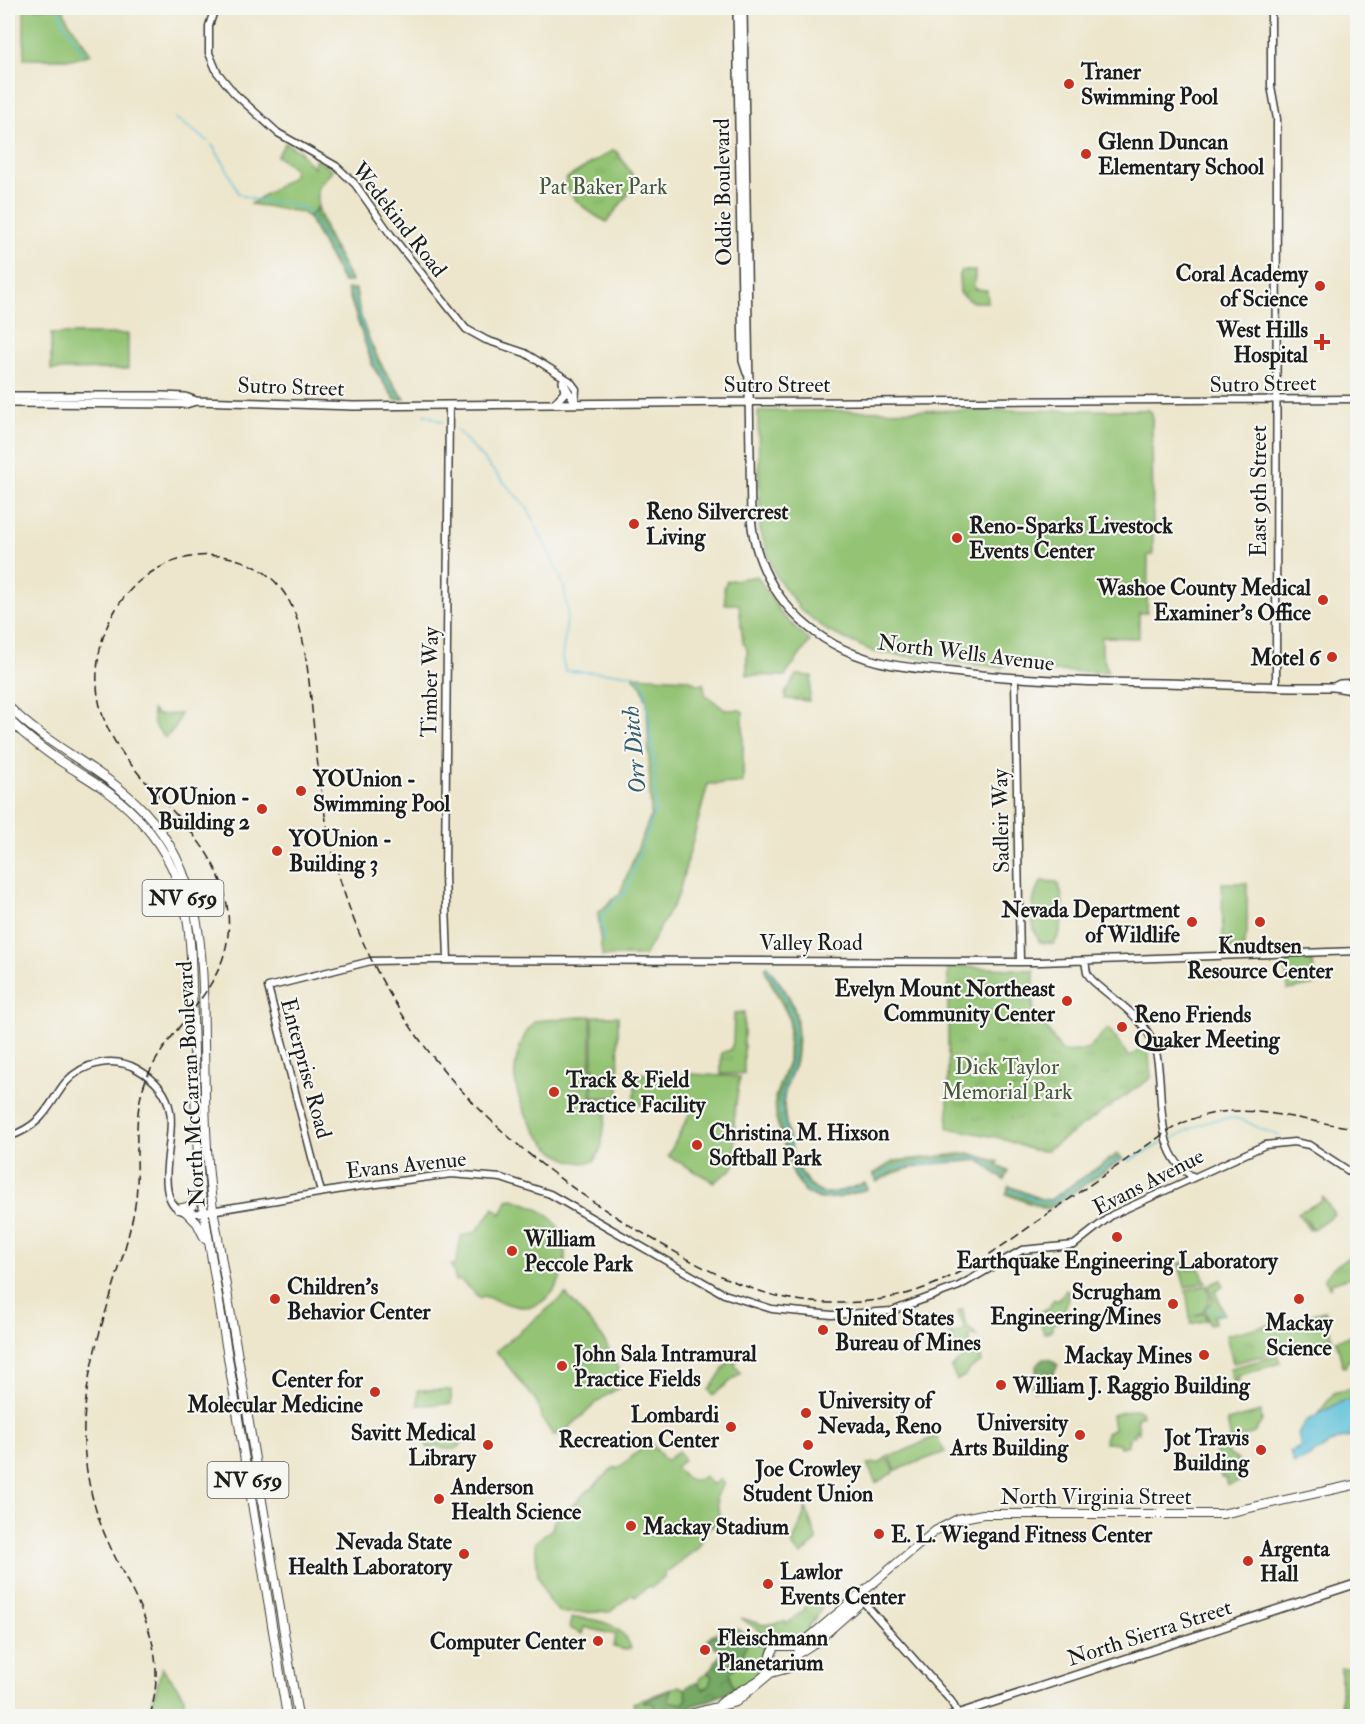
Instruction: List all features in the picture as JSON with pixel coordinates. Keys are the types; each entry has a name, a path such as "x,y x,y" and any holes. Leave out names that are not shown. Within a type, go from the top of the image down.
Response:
{"main road":[{"name":"Oddie Boulevard","path":"737,8 743,362 747,373 747,402"},
{"name":"Oddie Boulevard","path":"743,8 751,365 747,373"},
{"path":"555,403 565,392 563,382"},
{"name":"Sutro Street","path":"8,396 163,396 185,397 196,401 354,406 747,402"},
{"name":"Sutro Street","path":"8,404 186,404 196,401"},
{"name":"North Wells Avenue","path":"747,402 754,542 769,580 789,610 833,644 868,659 909,668 1015,680 1334,687 1358,691"},
{"name":"North Wells Avenue","path":"1334,687 1340,684 1358,683"},
{"name":"North McCarran Boulevard","path":"8,706 48,741 116,785 144,811 174,852 189,885 198,918 202,948 207,1149 213,1210 298,1716"},
{"name":"North McCarran Boulevard","path":"8,719 54,757 104,788 127,807 155,838 175,875 186,905 192,937 200,1185 286,1716"},
{"path":"200,1185 192,1206 182,1210 200,1227 211,1258"},
{"name":"North Virginia Street","path":"788,1646 805,1641 929,1536 949,1522 967,1516 1228,1513 1358,1484"},
{"name":"North Sierra Street","path":"954,1715 1358,1582"},
{"name":"North Virginia Street","path":"795,1659 858,1605 859,1597"},
{"path":"682,1716 720,1704 764,1676 771,1661 771,1653 776,1647 788,1646 794,1652 795,1659 789,1668 771,1673 743,1698 729,1704 720,1704"},
{"path":"771,1661 781,1670"}],"street":[{"name":"Wedekind Road","path":"215,8 209,26 209,53 217,72 234,93 278,133 336,166 355,184 391,235 466,329 486,340 525,352 574,385 575,403"},
{"name":"East 9th Street","path":"1271,8 1271,86 1277,119 1276,687"},
{"name":"Wedekind Road","path":"557,374 575,403"},
{"name":"Sutro Street","path":"747,402 1358,399"},
{"name":"Timber Way","path":"448,960 445,875 449,405"},
{"name":"Sadleir Way","path":"1015,680 1020,962"},
{"name":"Valley Road","path":"268,987 371,961 1020,962 1358,951"},
{"path":"1084,960 1092,980 1139,1021 1151,1038 1156,1057 1165,1133 1177,1160 1186,1173 1194,1177"},
{"name":"Enterprise Road","path":"268,987 321,1192"},
{"path":"8,1137 33,1125 64,1084 83,1068 111,1062 132,1066 153,1080 169,1104 172,1127 166,1187 169,1198 182,1210"},
{"name":"Evans Avenue","path":"182,1210 204,1212 442,1175 476,1174 511,1180 557,1198 724,1294 772,1309 832,1315 892,1311 959,1286 1022,1250 1074,1245 1113,1215 1258,1147 1294,1142 1317,1149 1358,1177"},
{"path":"859,1597 951,1701 954,1715"}],"green space":[{"path":"24,8 63,8 67,19 91,54 74,59 24,59"},
{"path":"285,143 301,152 314,168 315,159 333,170 318,187 318,207 308,217 301,212 251,204 293,176 294,168 277,156"},
{"name":"Pat Baker Park","path":"613,150 617,152 634,177 635,185 607,222 582,206 565,183 567,178"},
{"path":"318,207 328,236 352,282 343,282 308,217"},
{"path":"962,271 975,271 974,289 987,290 988,302 973,302 960,294 959,275"},
{"path":"347,289 356,289 366,333 388,375 405,399 395,400 373,367"},
{"path":"51,334 128,334 128,369 51,370"},
{"name":"Reno-Sparks Livestock Events Center","path":"1149,410 1152,413 1153,555 1148,555 1147,613 1139,613 1139,638 1102,637 1102,653 1108,672 1031,671 1025,668 1024,663 1008,662 1002,668 874,652 828,631 800,609 776,576 760,530 758,411"},
{"path":"757,576 782,615 810,641 785,676 747,675 747,648 743,643 739,604 725,604 724,587 727,581"},
{"path":"796,675 812,676 809,701 786,699 785,694"},
{"path":"633,676 688,679 697,684 704,684 705,694 725,710 743,712 743,783 708,784 678,896 644,956 602,956 598,913 620,893 651,815 647,702 642,687"},
{"path":"152,710 157,715 180,714 176,727 165,738 154,725"},
{"path":"1042,881 1057,882 1062,896 1062,922 1054,944 1040,942 1034,928 1033,903"},
{"path":"1222,883 1247,883 1247,934 1243,948 1223,949"},
{"path":"1307,959 1313,962 1315,985 1288,990 1285,960"},
{"path":"767,966 786,992 796,1014 798,1033 796,1057 784,1098 784,1109 789,1138 799,1168 815,1189 825,1193 865,1183 867,1189 838,1198 820,1199 806,1193 794,1176 776,1119 775,1097 788,1061 789,1018 767,975 765,968"},
{"name":"Dick Taylor Memorial Park","path":"948,966 1034,970 1033,1008 1062,1052 1087,1050 1108,1028 1129,1057 1148,1044 1151,1078 1046,1151 1032,1150 1000,1138 948,1128"},
{"path":"744,1012 744,1074 721,1074 721,1053 730,1050 733,1043 734,1013"},
{"name":"Track & Field Practice Facility","path":"591,1016 591,1098 616,1100 607,1107 601,1149 594,1161 580,1162 566,1159 542,1140 519,1098 515,1069 522,1042 535,1021"},
{"path":"593,1016 618,1016 619,1097 593,1097"},
{"path":"636,1073 673,1077 691,1074 740,1077 734,1116 736,1161 732,1169 714,1182 668,1156 690,1113 690,1102 634,1105"},
{"path":"969,1153 999,1162 997,1165 1008,1171 1004,1180 979,1160 913,1167 888,1175 877,1182 873,1174 894,1161"},
{"path":"1117,1154 1123,1159 1047,1210 1006,1194 1009,1186 1041,1199 1050,1200"},
{"path":"1323,1197 1334,1214 1313,1229 1304,1216 1311,1229 1309,1230 1298,1213 1321,1201"},
{"name":"William Peccole Park","path":"513,1199 533,1206 550,1217 564,1239 564,1265 560,1278 546,1299 536,1305 518,1307 483,1296 480,1298 460,1280 456,1281 451,1265 456,1264 461,1236 476,1232 494,1208 501,1214 508,1200"},
{"path":"1349,1257 1354,1276 1331,1283 1330,1288 1324,1279 1331,1269"},
{"path":"1185,1262 1188,1270 1199,1268 1206,1282 1185,1287 1179,1264"},
{"path":"1221,1280 1223,1287 1215,1290 1224,1314 1214,1316 1215,1323 1209,1324 1205,1309 1213,1300 1209,1285"},
{"path":"1207,1285 1210,1299 1202,1313 1194,1316 1204,1313 1207,1320 1191,1324 1186,1290"},
{"path":"1066,1290 1069,1293 1062,1321 1052,1324 1052,1330 1044,1333 1037,1313 1051,1307 1054,1299 1057,1301"},
{"name":"John Sala Intramural Practice Fields","path":"566,1294 603,1338 625,1384 602,1398 563,1433 553,1435 541,1417 537,1402 496,1351"},
{"path":"963,1309 965,1323 977,1337 970,1335 970,1346 975,1353 956,1345 944,1324 947,1323 952,1335 965,1330 958,1311"},
{"path":"1325,1311 1332,1339 1233,1363 1226,1335"},
{"path":"1356,1321 1357,1358 1347,1360 1347,1366 1343,1367 1336,1340 1351,1336"},
{"path":"967,1355 981,1357 982,1362 957,1380 951,1368"},
{"path":"1278,1356 1280,1363 1238,1376 1239,1382 1233,1381 1230,1368"},
{"path":"731,1358 738,1360 734,1364 741,1373 713,1395 709,1390"},
{"path":"1043,1359 1049,1359 1058,1365 1047,1385 1034,1391 1032,1386 1036,1381 1036,1366"},
{"path":"1352,1388 1354,1393 1357,1392 1357,1399 1346,1400 1316,1417 1334,1393"},
{"path":"418,1390 451,1390 451,1404 418,1405"},
{"path":"1135,1409 1141,1411 1142,1416 1137,1417 1139,1433 1135,1430 1135,1436 1132,1435 1128,1445 1120,1447 1119,1443 1105,1443 1106,1433 1114,1429 1112,1415"},
{"path":"1261,1412 1262,1421 1254,1433 1231,1440 1227,1421"},
{"path":"432,1435 449,1439 460,1437 461,1445 453,1449 437,1446 429,1449 426,1444"},
{"path":"936,1436 945,1452 896,1470 889,1455 900,1453"},
{"name":"Mackay Stadium","path":"650,1442 666,1461 678,1451 684,1460 675,1467 688,1479 695,1480 704,1476 712,1485 720,1479 724,1484 716,1496 720,1520 715,1528 710,1525 698,1548 664,1574 665,1577 635,1597 632,1594 610,1612 560,1613 548,1600 538,1576 535,1542 552,1529 554,1521 615,1467 617,1469"},
{"path":"1226,1446 1228,1454 1238,1460 1235,1465 1239,1482 1228,1485 1226,1478 1221,1477 1215,1449"},
{"path":"887,1457 895,1471 876,1483 867,1464 880,1463"},
{"path":"806,1508 817,1541 801,1555 792,1546"},
{"path":"827,1593 820,1612 808,1627 810,1629 796,1641 768,1637 741,1618 764,1625 785,1621 786,1624 803,1611 811,1594"},
{"path":"572,1618 599,1621 615,1628 622,1633 631,1648 625,1650 614,1647 616,1635 584,1627 582,1634 570,1628"},
{"path":"721,1628 727,1632 737,1629 763,1645 765,1663 755,1677 742,1686 705,1701 666,1712 637,1716 633,1703 679,1686 686,1689 691,1684 698,1683 700,1678 721,1658 721,1650 708,1640"},
{"path":"711,1636 748,1638 740,1663 730,1672 732,1685 736,1688 701,1703 674,1711 649,1716 637,1716 635,1714 641,1715 646,1708 655,1709 653,1703 642,1703 671,1689 668,1701 683,1704 687,1699 685,1689 691,1684 698,1683 703,1689 709,1686 712,1676 707,1673 722,1653 708,1640"},
{"path":"162,1667 184,1696 184,1716 149,1716"},
{"path":"1341,1668 1357,1668 1357,1707 1341,1706"}],"water":[{"path":"1357,1399 1357,1437 1340,1439 1294,1464 1290,1452 1301,1447 1298,1434 1306,1421 1342,1401"}],"waterway":[{"name":"Orr Ditch","path":"58,8 64,23 85,55"},
{"name":"Orr Ditch","path":"175,118 208,141"},
{"name":"Orr Ditch","path":"212,145 225,165 238,193 246,197 292,205 309,211 347,280"},
{"name":"Orr Ditch","path":"351,290 374,360 389,385 401,397"},
{"name":"Orr Ditch","path":"424,414 443,422"},
{"name":"Orr Ditch","path":"456,429 528,509 558,572 564,587 568,612 562,657 565,671 633,674 642,680 645,686 655,772 655,811 626,892 603,914 601,921 605,943"},
{"name":"Orr Ditch","path":"767,968 786,997 794,1022 792,1064 781,1100 781,1115 797,1174 811,1192 827,1197 865,1187"},
{"name":"Orr Ditch","path":"1172,1139 1207,1122 1227,1118 1236,1118 1280,1135"},
{"name":"Orr Ditch","path":"1128,1161 1161,1144"},
{"name":"Orr Ditch","path":"876,1178 893,1168 980,1157 1003,1176"},
{"name":"Orr Ditch","path":"1010,1190 1042,1202 1052,1202 1121,1159"},
{"path":"1207,1306 1213,1312"},
{"path":"1216,1313 1222,1312"}],"railway":[{"path":"150,1716 155,1689 156,1665 152,1643 146,1622 99,1519 86,1468 84,1416 95,1352 134,1211 137,1177 137,1125 142,1091 160,1053 215,977 224,955 228,932 227,905 216,871 198,840 126,759 108,729 98,695 99,655 112,616 123,598 137,583 167,564 190,557 227,557 251,565 270,577 284,592 301,631 320,783 337,868 360,935 391,997 430,1053 475,1105 527,1152 584,1196 706,1269 734,1282 793,1299 824,1303 858,1302 894,1297 934,1284 970,1266 1165,1133 1189,1120 1236,1111 1259,1112 1358,1128"}],"place":[{"name":"Traner Swimming Pool","path":"1069,84"},
{"name":"Glenn Duncan Elementary School","path":"1086,154"},
{"name":"Coral Academy of Science","path":"1320,286"},
{"name":"West Hills Hospital","path":"1322,342"},
{"name":"Reno Silvercrest Living","path":"634,524"},
{"name":"Reno-Sparks Livestock Events Center","path":"957,538"},
{"name":"Washoe County Medical Examiner’s Office","path":"1323,600"},
{"name":"Motel 6","path":"1332,657"},
{"name":"YOUnion - Swimming Pool","path":"301,791"},
{"name":"YOUnion - Building 2","path":"262,809"},
{"name":"YOUnion - Building 3","path":"277,851"},
{"name":"Nevada Department of Wildlife","path":"1192,922"},
{"name":"Knudtsen Resource Center","path":"1260,922"},
{"name":"Evelyn Mount Northeast Community Center","path":"1067,1001"},
{"name":"Reno Friends Quaker Meeting","path":"1122,1027"},
{"name":"Track & Field Practice Facility","path":"554,1092"},
{"name":"Christina M. Hixson Softball Park","path":"697,1145"},
{"name":"Earthquake Engineering Laboratory","path":"1117,1237"},
{"name":"William Peccole Park","path":"512,1251"},
{"name":"Children's Behavior Center","path":"275,1299"},
{"name":"Mackay Science","path":"1299,1299"},
{"name":"Scrugham Engineering/Mines","path":"1173,1304"},
{"name":"United States Bureau of Mines","path":"823,1330"},
{"name":"Mackay Mines","path":"1204,1355"},
{"name":"John Sala Intramural Practice Fields","path":"562,1366"},
{"name":"William J. Raggio Building","path":"1001,1385"},
{"name":"Center for Molecular Medicine","path":"375,1392"},
{"name":"University of Nevada, Reno","path":"806,1413"},
{"name":"Lombardi Recreation Center","path":"731,1427"},
{"name":"University Arts Building","path":"1080,1435"},
{"name":"Savitt Medical Library","path":"488,1445"},
{"name":"Joe Crowley Student Union","path":"808,1445"},
{"name":"Jot Travis Building","path":"1261,1450"},
{"name":"Anderson Health Science","path":"439,1499"},
{"name":"Mackay Stadium","path":"631,1526"},
{"name":"E. L. Wiegand Fitness Center","path":"879,1534"},
{"name":"Nevada State Health Laboratory","path":"464,1554"},
{"name":"Argenta Hall","path":"1248,1561"},
{"name":"Lawlor Events Center","path":"768,1584"},
{"name":"Computer Center","path":"598,1641"},
{"name":"Fleischmann Planetarium","path":"705,1650"}]}
